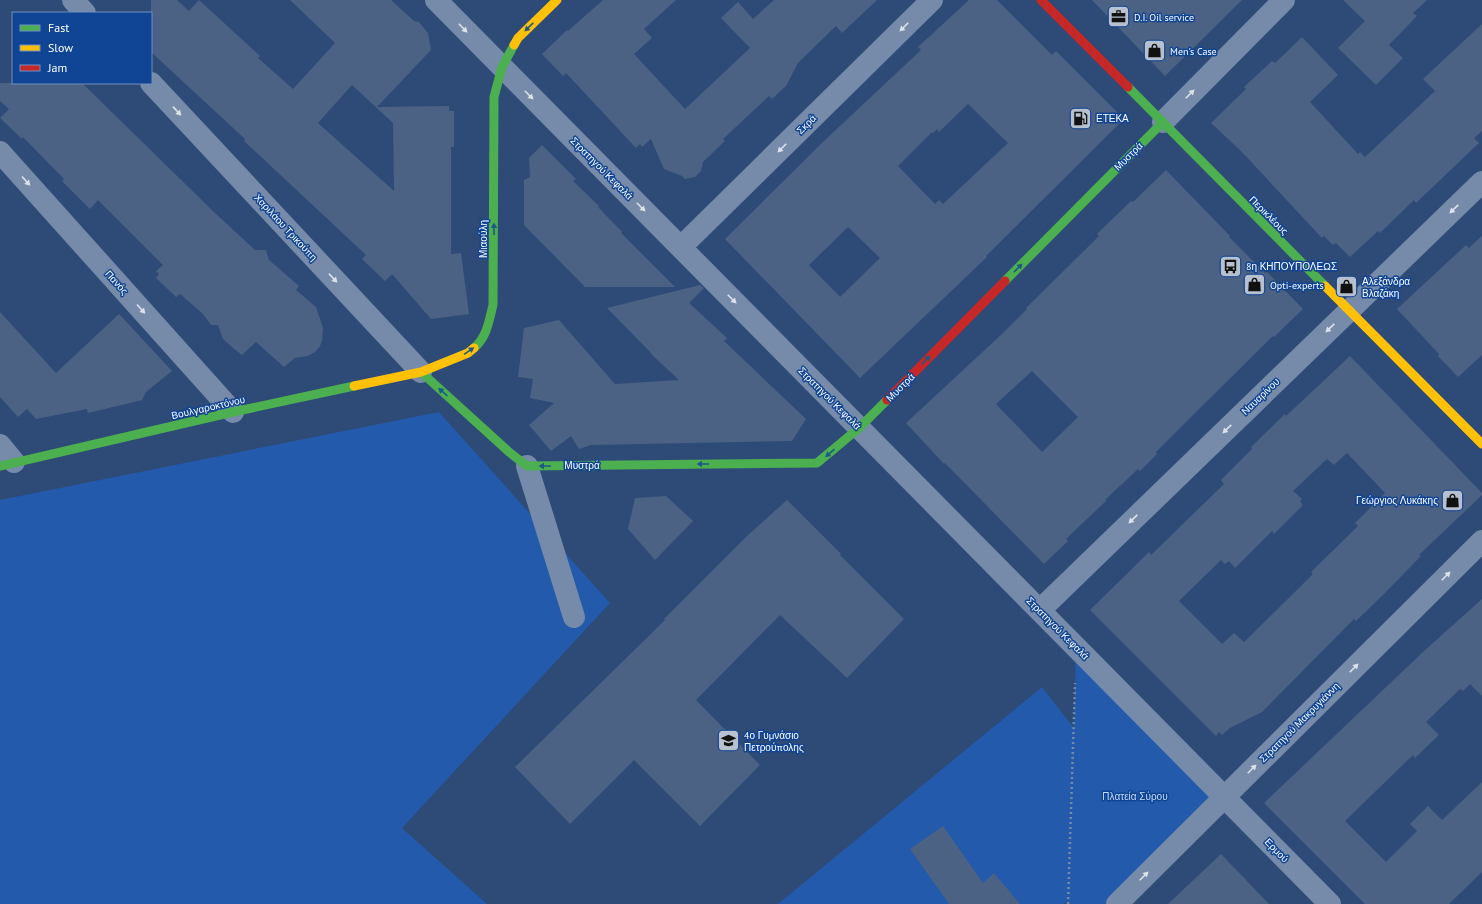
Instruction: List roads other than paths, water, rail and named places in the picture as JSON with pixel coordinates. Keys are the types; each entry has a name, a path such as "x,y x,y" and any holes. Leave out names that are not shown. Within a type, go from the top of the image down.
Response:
{"street":[{"path":"73,0 84,12"},
{"name":"Στρατηγού Κεφαλά","path":"436,0 1224,796"},
{"name":"Μιαούλη","path":"421,372 468,353 480,343 486,332 491,318 493,305 494,97 502,67 518,38 557,0"},
{"name":"Σκρά","path":"681,247 932,0"},
{"name":"Περικλέους","path":"1041,0 1482,444"},
{"name":"Μυστρά","path":"527,466 817,463 859,428 1284,0"},
{"name":"Χαριλάου Τρικούπη","path":"152,84 421,372"},
{"name":"Πανός","path":"0,152 233,412"},
{"name":"Ναυαρίνου","path":"1040,610 1348,310 1482,182"},
{"path":"421,372 509,452 527,466 574,617"},
{"name":"Βουλγαροκτόνου","path":"7,464 233,412 421,372"},
{"path":"0,445 7,464"},
{"name":"Στρατηγού Μακρυγιάννη","path":"1117,904 1482,541"},
{"name":"Ερμού","path":"1224,796 1330,904"}],"place":[{"name":"D.I. Oil service","path":"1118,17"},
{"name":"Men's Case","path":"1155,51"},
{"name":"ΕΤΕΚΑ","path":"1081,118"},
{"name":"8η ΚΗΠΟΥΠΟΛΕΩΣ","path":"1231,266"},
{"name":"Opti-experts","path":"1254,285"},
{"name":"Αλεξάνδρα Βλαζάκη","path":"1346,287"},
{"name":"Γεώργιος Λυκάκης","path":"1453,500"},
{"name":"4ο Γυμνάσιο Πετρούπολης","path":"728,741"}],"park label":[{"name":"Πλατεία Σύρου","path":"1135,796"}]}
